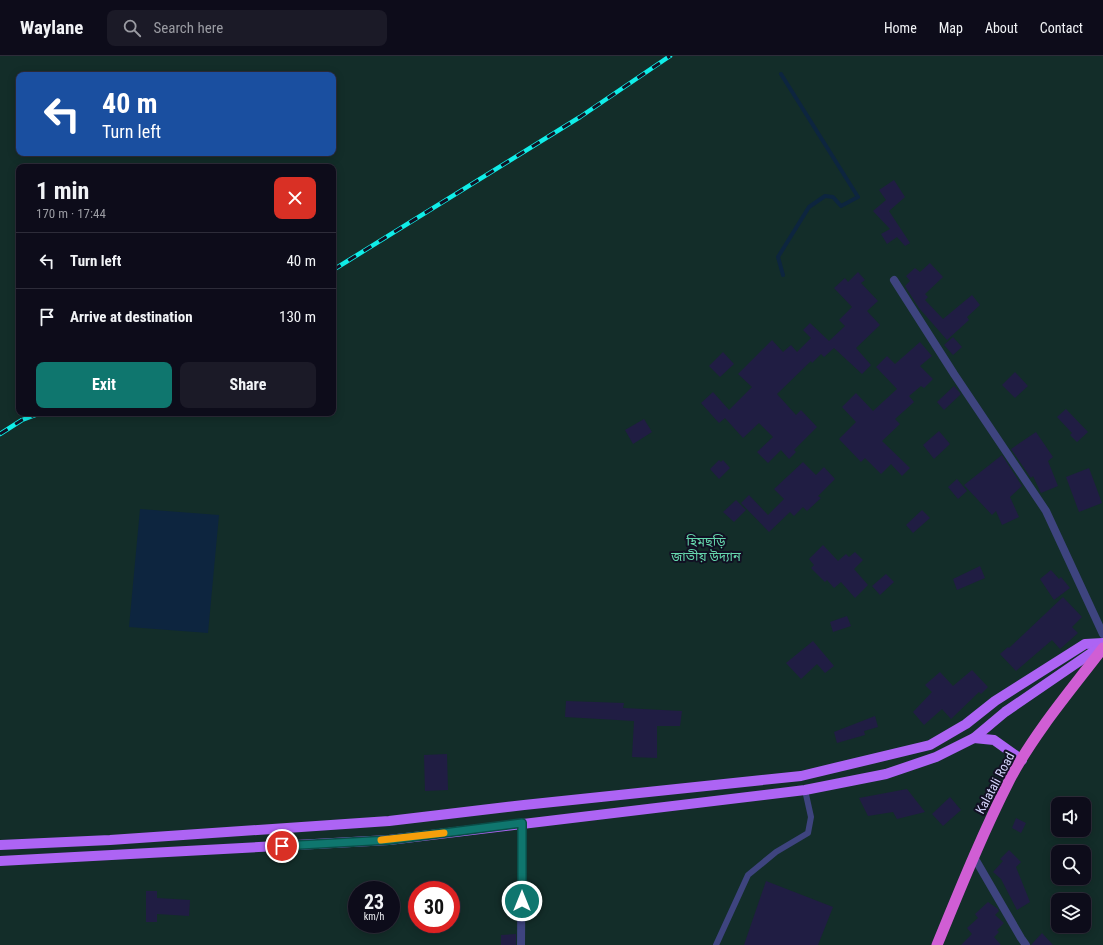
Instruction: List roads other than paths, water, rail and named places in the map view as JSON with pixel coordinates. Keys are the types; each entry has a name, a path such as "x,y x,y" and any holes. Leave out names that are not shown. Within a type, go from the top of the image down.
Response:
{"highway":[{"name":"Kalatali Road","path":"937,945 974,857 1011,778 1052,714 1103,645"}],"main road":[{"path":"0,845 110,840 389,821 524,804 801,776 930,745 966,724 995,701 1085,644 1103,645"},
{"path":"0,860 389,840 805,790 886,774 936,757 974,738 1004,712 1103,645"},
{"path":"974,738 994,740 1022,760"}],"street":[{"path":"894,280 954,374 1046,511 1103,634"},
{"path":"521,945 522,823"},
{"path":"974,857 1020,938 1026,945"}],"lane":[{"path":"716,945 748,875 776,852 808,834 811,817 805,790"}],"water":[{"path":"140,509 219,515 208,633 129,627"}],"waterway":[{"path":"781,74 858,197 841,206 833,197 825,196 809,207 778,257 783,275"}],"railway":[{"path":"336,268 580,117 670,56"},
{"path":"0,434 22,420 33,416"}],"park label":[{"name":"হিমছড়ি জাতীয় উদ্যান","path":"706,548"}]}
